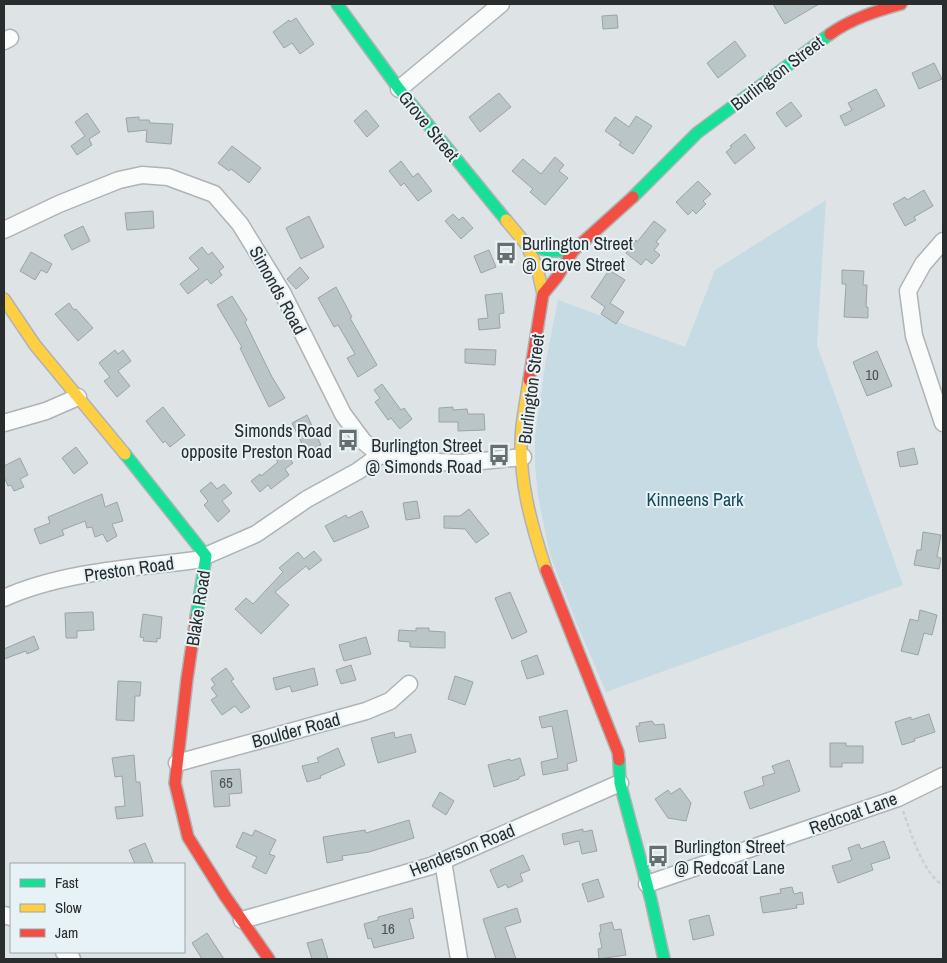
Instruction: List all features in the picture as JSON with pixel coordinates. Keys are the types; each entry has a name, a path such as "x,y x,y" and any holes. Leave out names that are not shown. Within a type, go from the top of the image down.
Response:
{"street":[{"name":"Grove Street","path":"336,4 399,89 526,244 537,266 543,294"},
{"path":"399,89 501,4"},
{"name":"Burlington Street","path":"664,959 647,884 620,783 618,752 549,582 532,527 523,476 522,427 543,294 557,277 573,251 620,210 697,134 757,87 841,26 876,11 900,4"},
{"name":"Simonds Road","path":"4,230 59,204 119,180 142,175 168,177 214,194 240,224 283,294 342,414 363,441 380,455"},
{"path":"943,241 923,264 908,291 914,336 943,423"},
{"path":"526,244 535,249 553,252 573,251"},
{"name":"Blake Road","path":"4,299 35,345 206,556 187,679 175,783 188,837 269,959"},
{"path":"4,423 46,411 78,397"},
{"path":"380,455 417,461 461,463 524,457"},
{"name":"Preston Road","path":"4,598 78,576 196,560 256,534 307,499 380,455"},
{"name":"Boulder Road","path":"177,763 366,711 390,701 409,684"},
{"name":"Redcoat Lane","path":"647,884 898,798 943,776"},
{"name":"Henderson Road","path":"242,920 431,866 620,783"},
{"path":"443,861 459,959"}],"path":[{"path":"898,798 919,855 938,882 943,885"}],"green space":[{"name":"Kinneens Park","path":"826,200 817,345 903,585 606,692 550,555 538,496 535,436 545,366 558,300 685,347 715,270"}],"building":[{"path":"773,4 819,4 785,24"},
{"path":"617,15 618,28 603,29 602,16"},
{"path":"296,18 314,44 300,54 292,43 284,48 273,32 289,20 290,22"},
{"path":"735,41 746,56 718,78 707,63"},
{"path":"934,63 942,79 919,89 912,73"},
{"path":"876,89 885,106 845,126 840,116 852,110 848,103"},
{"path":"499,93 511,107 480,132 469,117"},
{"path":"791,102 802,116 786,127 776,113"},
{"path":"366,110 379,126 367,137 354,121"},
{"path":"87,113 100,132 89,139 92,145 77,155 71,146 85,136 75,122"},
{"path":"636,116 652,126 633,154 619,145 621,142 605,131 615,117 629,127"},
{"path":"139,117 139,120 149,120 150,123 173,124 171,144 146,142 147,130 128,132 126,118"},
{"path":"745,134 755,148 735,164 726,152 732,147 730,146"},
{"path":"232,146 261,168 249,183 231,169 229,171 218,163"},
{"path":"555,157 564,165 559,171 568,178 545,205 530,192 533,189 512,171 523,159 541,174"},
{"path":"401,161 413,177 418,173 432,191 418,201 404,183 401,186 389,171"},
{"path":"698,181 711,194 703,201 706,204 696,214 693,210 688,215 676,202"},
{"path":"924,190 933,206 914,217 916,220 905,226 893,204 905,197 907,200"},
{"path":"153,211 154,228 127,230 125,213"},
{"path":"453,214 459,220 463,217 473,228 461,239 445,221"},
{"path":"309,216 324,247 301,259 286,228"},
{"path":"654,221 666,230 656,242 659,244 654,250 660,255 652,264 646,259 641,265 626,253"},
{"path":"83,226 90,241 72,250 64,235"},
{"path":"202,247 208,255 212,252 224,267 219,271 222,275 211,284 207,279 188,294 180,284 199,269 189,258"},
{"path":"489,250 496,267 481,273 474,256"},
{"path":"31,252 52,264 47,273 41,270 35,280 20,271"},
{"path":"300,267 309,278 296,289 287,279"},
{"path":"609,270 625,280 610,303 624,312 616,324 601,314 605,307 591,297"},
{"path":"842,270 864,271 863,285 867,285 866,307 868,307 868,318 844,317 846,284 842,284"},
{"path":"336,287 352,317 350,318 377,365 358,377 347,358 355,354 338,325 334,327 318,298"},
{"path":"502,293 504,313 499,314 500,328 479,330 478,319 488,318 485,295"},
{"path":"232,296 247,320 245,322 272,377 285,398 269,407 240,348 242,347 217,305"},
{"path":"69,303 93,328 78,341 55,314"},
{"path":"465,349 496,350 495,365 465,363"},
{"path":"115,350 118,354 123,350 131,361 118,371 130,386 117,397 104,381 110,377 99,363"},
{"path":"877,351 892,386 867,396 853,362"},
{"path":"382,384 401,410 404,408 412,419 400,429 391,418 388,420 375,402 380,398 374,390"},
{"path":"163,407 185,435 170,447 165,441 163,443 146,421"},
{"path":"453,407 453,410 467,409 468,414 484,414 485,430 458,431 458,422 439,422 439,408"},
{"path":"307,415 321,445 306,452 292,423"},
{"path":"76,447 88,463 74,474 62,458"},
{"path":"914,448 918,464 900,467 897,452"},
{"path":"284,452 293,463 285,469 289,475 271,489 268,485 260,492 251,481 260,474 261,476 278,462 276,459"},
{"path":"20,458 28,475 20,479 24,487 14,491 11,485 8,486 4,477 4,466"},
{"path":"211,482 217,489 224,484 232,493 222,501 230,511 218,522 204,505 208,501 200,491"},
{"path":"102,494 105,507 117,502 123,521 112,524 117,536 107,542 103,534 95,537 92,527 87,528 85,521 62,530 64,535 40,544 34,529 50,523 48,517"},
{"path":"417,501 420,518 406,520 403,503"},
{"path":"469,509 489,534 476,543 465,529 444,528 444,516 460,516"},
{"path":"362,511 369,527 334,542 325,526 346,515 348,518"},
{"path":"923,532 941,535 937,557 941,558 939,569 914,565 917,550 921,550"},
{"path":"314,551 322,560 309,570 306,566 275,592 289,605 261,634 235,609 246,598 253,604 283,572 279,568 298,552 304,559"},
{"path":"510,592 527,632 512,639 495,598"},
{"path":"920,610 937,615 932,635 924,633 918,655 901,651 910,619 918,621"},
{"path":"93,612 94,630 77,631 77,638 66,638 65,613"},
{"path":"143,614 162,617 160,639 157,638 157,642 143,641 144,638 140,637"},
{"path":"416,628 429,628 429,631 445,632 445,648 410,647 410,642 398,641 399,630 416,631"},
{"path":"34,636 39,649 27,654 26,651 4,659 4,649"},
{"path":"366,637 371,654 344,661 339,645"},
{"path":"537,655 544,674 527,679 521,661"},
{"path":"351,665 356,680 341,684 336,670"},
{"path":"226,668 234,679 231,681 250,707 241,713 235,706 222,715 211,700 217,696 211,688 215,685 211,679"},
{"path":"314,668 318,685 292,692 290,686 276,690 273,678"},
{"path":"455,676 473,682 465,705 448,699"},
{"path":"118,681 141,682 140,696 135,696 134,721 116,720"},
{"path":"567,710 577,761 567,764 568,770 543,775 541,762 558,758 552,726 542,728 539,717"},
{"path":"929,714 935,732 902,745 895,722 911,717 911,720"},
{"path":"652,721 655,725 664,724 666,738 639,742 636,726 640,726 639,723"},
{"path":"394,732 395,738 411,734 416,752 378,763 371,738"},
{"path":"830,743 846,743 846,746 863,746 863,763 842,763 842,767 830,767"},
{"path":"338,748 345,765 320,776 321,778 307,782 302,766 319,762 317,758"},
{"path":"134,755 136,782 140,782 143,816 117,819 115,807 125,806 122,776 115,777 112,758"},
{"path":"520,758 525,775 519,777 519,779 494,787 488,765"},
{"path":"789,760 800,791 750,809 744,792 764,785 762,777 775,773 772,766"},
{"path":"240,769 242,793 229,794 230,806 214,807 211,771"},
{"path":"680,788 691,803 686,821 668,818 655,799 668,790 671,794"},
{"path":"440,792 454,801 446,815 432,806"},
{"path":"409,820 414,838 369,852 342,856 343,860 327,863 323,837 365,830 366,833"},
{"path":"583,829 583,832 592,830 597,851 582,854 579,841 564,845 562,834"},
{"path":"255,830 276,840 269,854 275,856 266,874 252,867 257,857 236,847 243,832 252,836"},
{"path":"884,841 890,858 871,864 873,870 838,883 832,866 852,860 848,848 859,844 861,849"},
{"path":"145,843 153,862 135,863 129,850"},
{"path":"523,855 530,870 520,874 523,881 508,888 506,884 498,888 490,870"},
{"path":"598,879 604,897 588,902 582,884"},
{"path":"792,887 794,894 802,892 804,904 796,905 797,908 763,913 760,897 781,893 780,889"},
{"path":"412,908 414,918 409,919 414,938 374,948 371,938 368,939 364,924 378,920 378,917"},
{"path":"517,908 521,922 505,927 516,959 496,959 483,919"},
{"path":"709,915 714,935 693,940 689,920"},
{"path":"612,922 614,930 621,929 626,955 599,959 598,949 602,948 599,933 601,932 600,925"},
{"path":"207,933 224,959 202,959 192,943"},
{"path":"322,939 328,959 312,959 307,943"}],"traffic: fast":[{"path":"337,4 399,89 506,220"},
{"path":"633,197 697,133 830,34"},
{"path":"526,244 549,251 573,251"},
{"path":"125,454 206,556 196,618"},
{"path":"619,760 620,783 651,900 664,959"}],"traffic: slow":[{"path":"506,220 526,244 537,267 543,294"},
{"path":"4,299 35,345 125,454"},
{"path":"529,380 522,426 523,481 530,517 546,570"}],"traffic: jam":[{"path":"830,34 864,16 901,4"},
{"path":"529,380 543,294 557,277 573,251 633,197"},
{"path":"546,570 618,752 619,760"},
{"path":"196,618 175,783 188,837 225,896 269,959"}],"place":[{"name":"Burlington Street @ Grove Street","path":"506,253"},
{"name":"Simonds Road opposite Preston Road","path":"348,440"},
{"name":"Burlington Street @ Simonds Road","path":"499,455"},
{"name":"Burlington Street @ Redcoat Lane","path":"658,856"}]}
